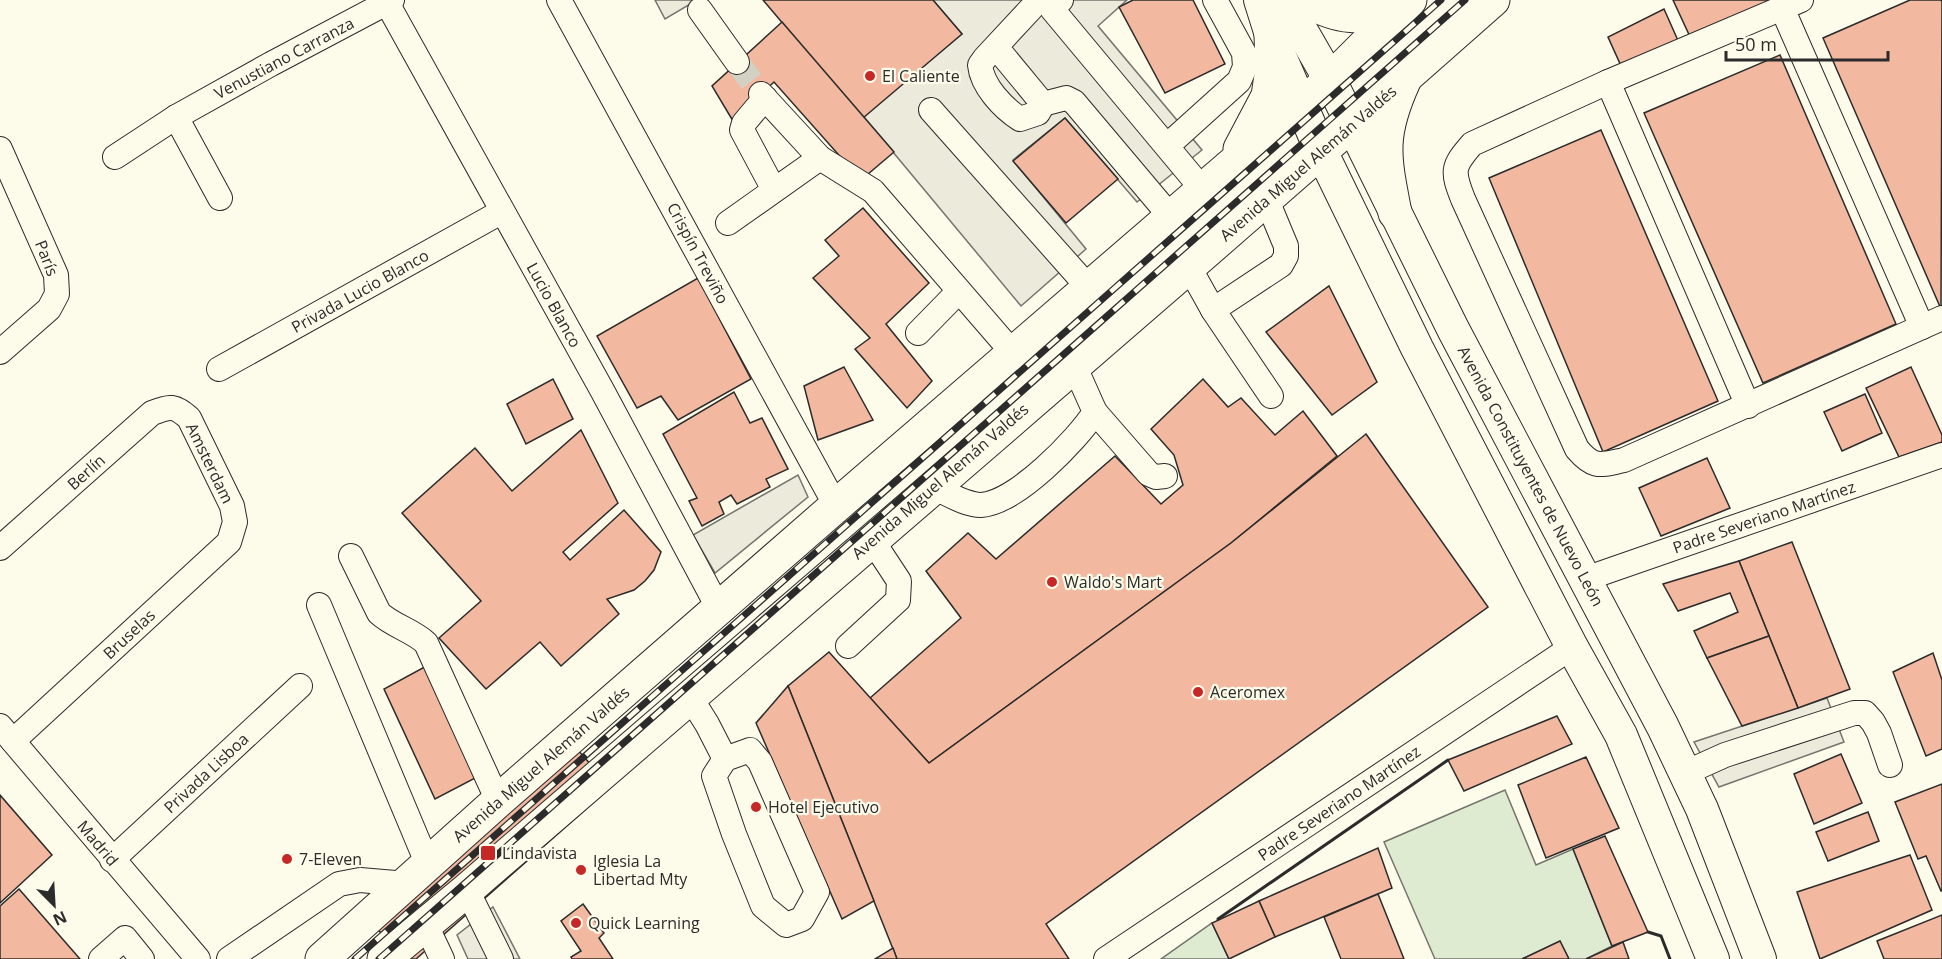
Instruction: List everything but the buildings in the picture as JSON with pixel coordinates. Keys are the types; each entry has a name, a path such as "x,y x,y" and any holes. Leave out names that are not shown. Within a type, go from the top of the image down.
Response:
{"highway":[{"path":"1305,0 1334,14 1364,17 1405,5"},
{"name":"Avenida Miguel Alemán Valdés","path":"383,957 467,890 1189,267 1493,0"},
{"name":"Avenida Miguel Alemán Valdés","path":"321,959 836,506 1302,105 1405,5"},
{"path":"1232,165 1268,96 1272,69 1271,35"},
{"path":"1395,213 1385,165 1385,136 1394,102 1406,77"},
{"path":"426,925 422,912 424,902 430,893 498,826 500,813 498,801"}],"main road":[{"path":"1260,0 1271,35 1321,151 1417,348 1572,647 1621,735 1713,959"},
{"name":"Avenida Constituyentes de Nuevo León","path":"1284,0 1330,80 1453,329 1664,727 1702,809 1760,959"}],"street":[{"name":"Crispín Treviño","path":"559,0 836,506"},
{"path":"1167,146 1239,81 1245,67 1244,53 1215,0"},
{"name":"Venustiano Carranza","path":"115,157 176,117 390,2"},
{"name":"Lucio Blanco","path":"390,2 501,212 602,390 719,609"},
{"path":"1171,217 1074,102 1065,98 1043,104 1038,113 1020,119 1011,114 985,82 980,65 996,47 1049,2 1203,190"},
{"path":"1792,4 1932,322 1623,460 1601,465 1587,461 1577,449 1463,199 1456,181 1456,162 1472,144 1608,82 1792,4"},
{"path":"700,10 738,62"},
{"path":"1608,82 1748,406"},
{"path":"774,189 742,130 744,123 763,96 820,158 873,192 1013,353"},
{"path":"931,110 1089,288"},
{"path":"176,117 220,198"},
{"name":"París","path":"0,148 56,275 57,294 50,309 0,352"},
{"path":"728,223 820,158"},
{"path":"1213,310 1281,265 1286,256 1286,246 1266,198"},
{"name":"Privada Lucio Blanco","path":"219,369 501,212"},
{"path":"1189,267 1213,310 1271,396"},
{"path":"918,333 959,291"},
{"path":"1074,365 1095,412 1149,474 1156,477 1165,476"},
{"name":"Berlín","path":"0,548 152,413 166,407 177,408"},
{"name":"Amsterdam","path":"177,408 189,418 232,506 235,522"},
{"path":"933,487 961,500 981,505 1004,499 1073,441 1095,412"},
{"name":"Padre Severiano Martínez","path":"1585,579 1942,455"},
{"name":"Bruselas","path":"7,734 229,542 235,522"},
{"path":"848,646 898,600 898,582 872,540"},
{"path":"351,556 379,613 426,643 498,801"},
{"path":"228,959 339,884 418,874 319,605"},
{"name":"Padre Severiano Martínez","path":"1106,959 1572,647"},
{"name":"Privada Lisboa","path":"112,860 300,686"},
{"path":"690,697 725,759"},
{"path":"1685,773 1725,755 1854,713 1865,713 1873,722 1890,765"},
{"name":"Madrid","path":"7,734 198,959"},
{"path":"750,750 760,762 817,892 802,919 786,925 763,906 714,776 725,759 750,750"},
{"path":"467,890 501,959"},
{"path":"426,925 442,959"},
{"path":"100,959 125,938 142,959"}],"green space":[{"path":"1505,790 1536,865 1573,849 1612,946 1586,959 1569,959 1560,941 1522,959 1435,959 1384,842"},
{"path":"1212,923 1229,959 1161,959"}],"shaded area":[{"path":"655,0 697,0 665,19"},
{"path":"933,0 1127,0 1098,26 1202,150 1137,202 1065,118 1013,160 1086,249 1021,306 863,116 962,34"},
{"path":"798,475 808,497 715,573 693,535"},
{"path":"1827,698 1844,742 1719,787 1694,742"},
{"path":"493,907 520,959 468,959 457,935"}],"tunnel":[{"path":"737,62 761,94"}],"railway":[{"path":"355,959 1441,0"},
{"path":"379,959 1465,0"}],"wall":[{"path":"1218,919 1448,760"},
{"path":"1648,932 1661,936 1670,959"}],"place":[{"name":"El Caliente","path":"870,76"},
{"name":"Waldo's Mart","path":"1052,582"},
{"name":"Aceromex","path":"1198,692"},
{"name":"Hotel Ejecutivo","path":"756,807"},
{"name":"Lindavista","path":"488,853"},
{"name":"7-Eleven","path":"287,859"},
{"name":"Iglesia La Libertad Mty","path":"581,870"},
{"name":"Quick Learning","path":"576,923"}]}
